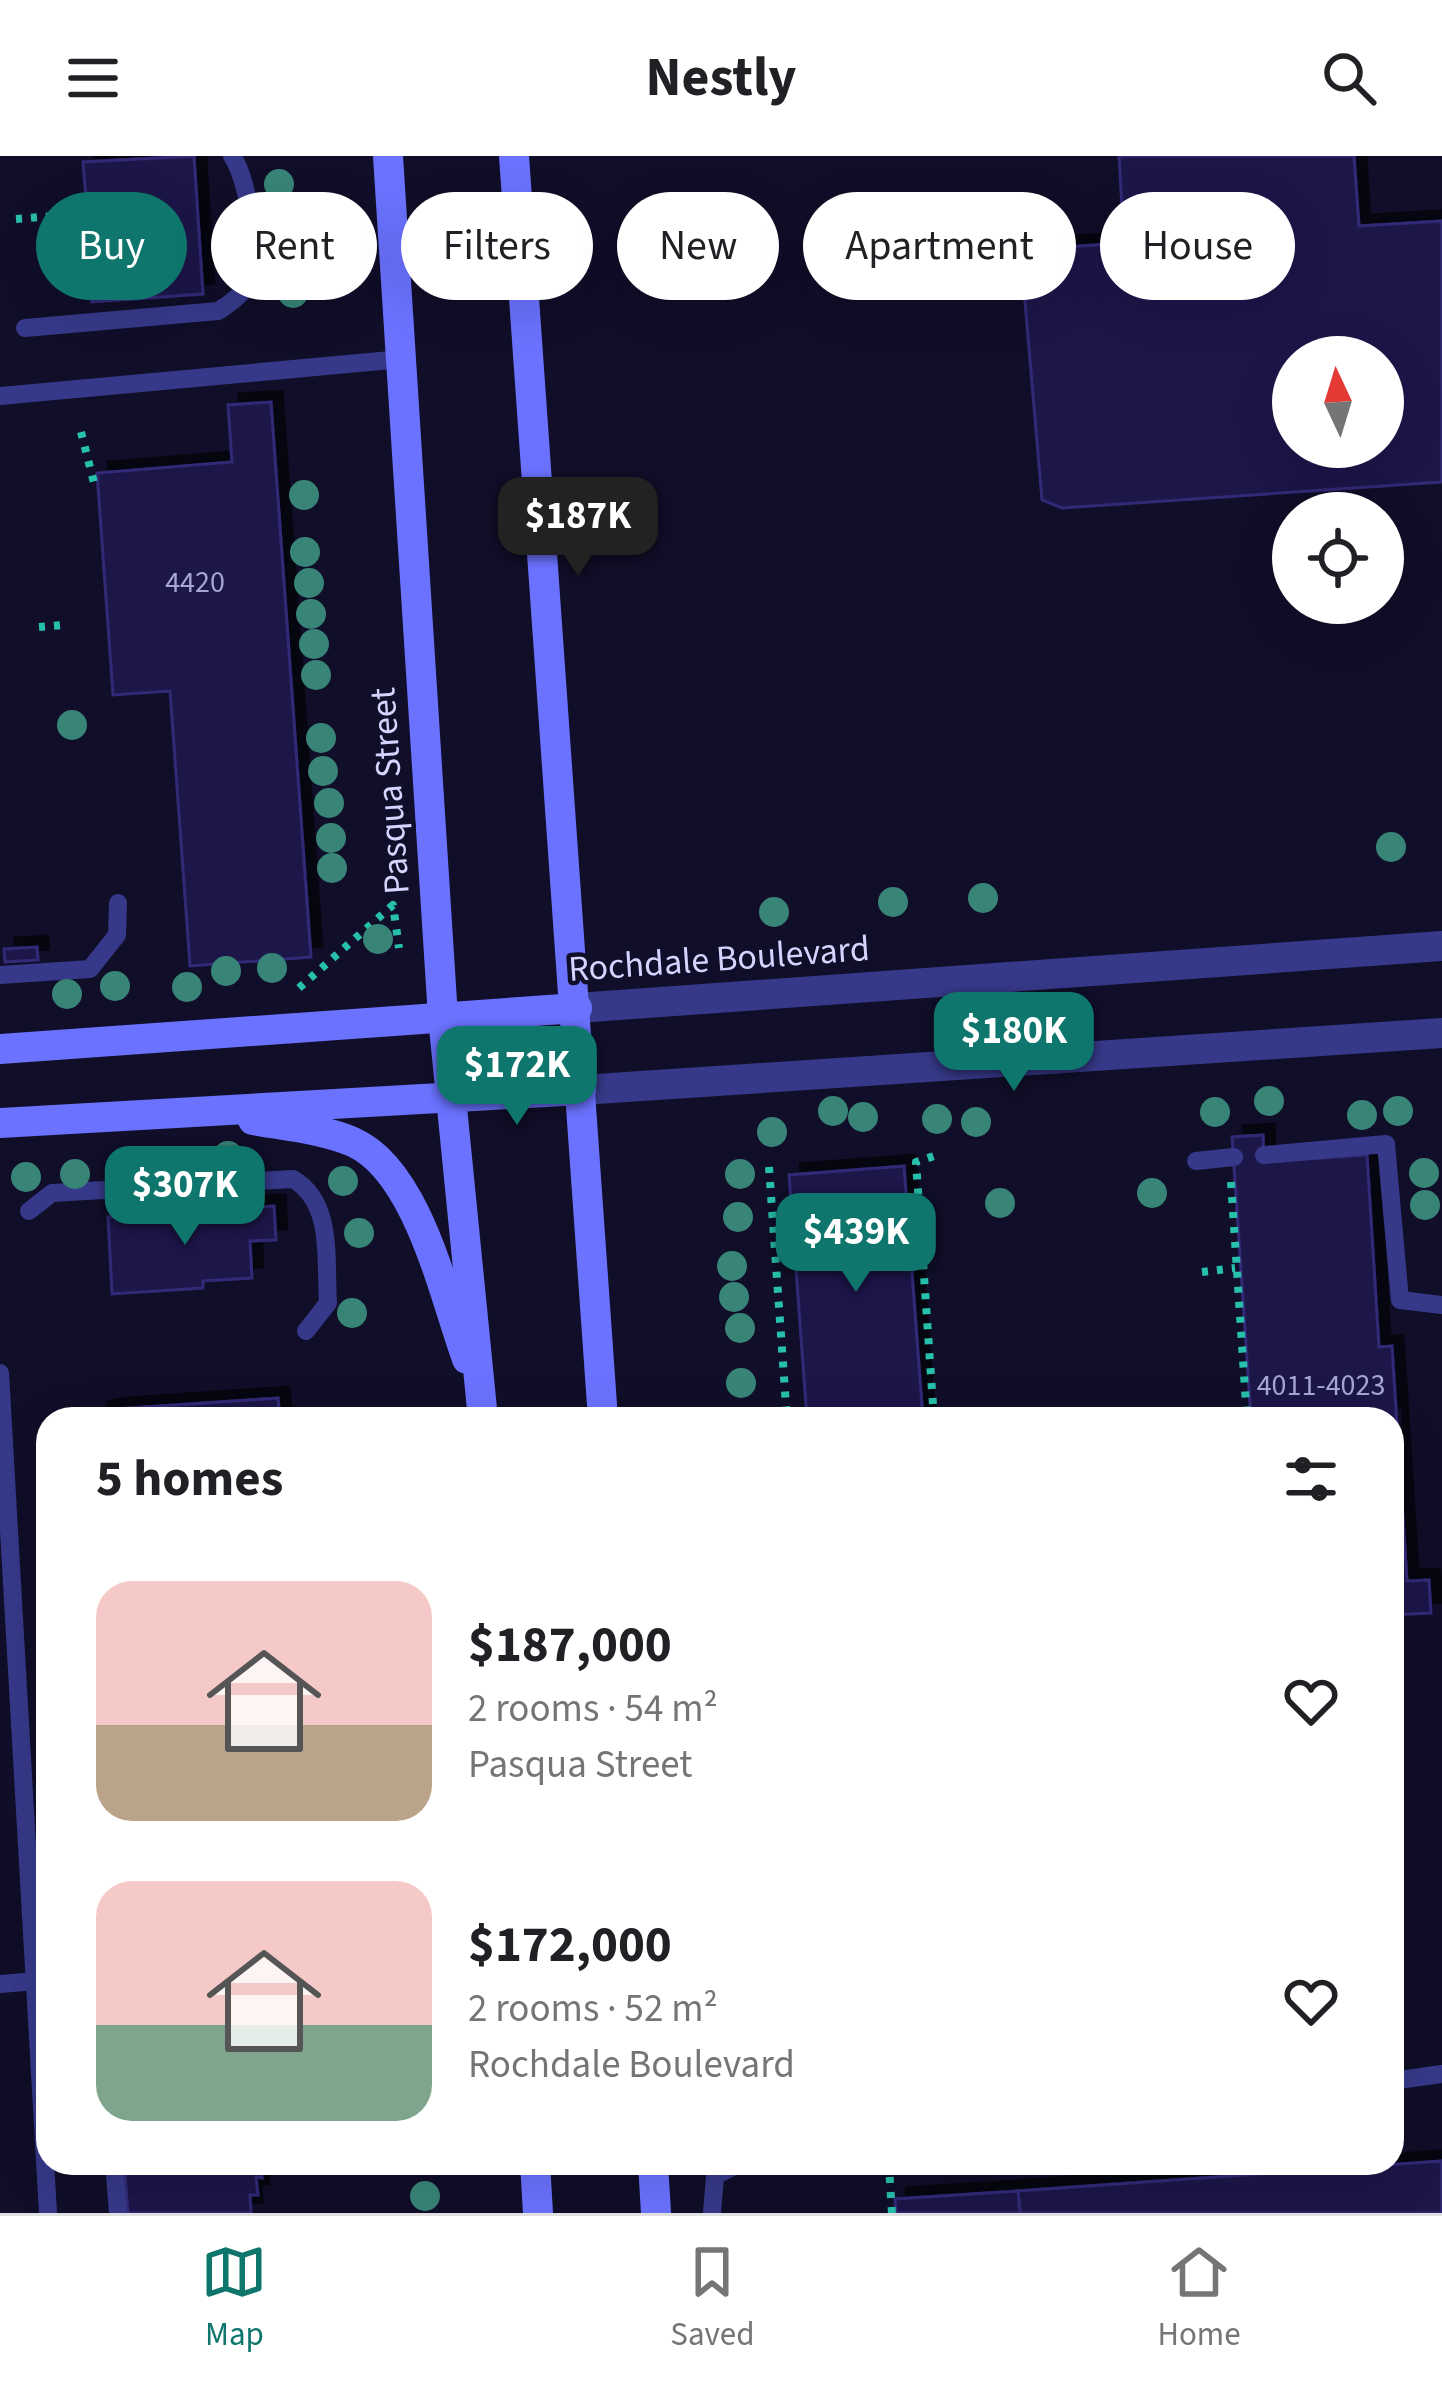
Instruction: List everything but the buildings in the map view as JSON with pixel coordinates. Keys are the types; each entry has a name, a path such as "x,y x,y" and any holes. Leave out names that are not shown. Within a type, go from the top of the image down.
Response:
{"main road":[{"name":"Pasqua Street","path":"388,156 443,1017 483,1407"},
{"path":"514,156 602,1407"},
{"name":"Rochdale Boulevard","path":"0,1049 577,1008"},
{"path":"0,1123 581,1090"},
{"path":"206,1110 353,1142 383,1162 405,1192 482,1407"},
{"path":"536,2175 538,2213"},
{"path":"654,2175 656,2213"}],"street":[{"name":"Rochdale Boulevard","path":"577,1008 1442,946"},
{"path":"581,1090 1442,1033"}],"lane":[{"path":"25,328 218,311 237,299 252,275 246,176 232,156"},
{"path":"0,396 402,359"},
{"path":"0,975 90,969 117,935 118,903"},
{"path":"1264,1154 1386,1144 1400,1300 1442,1305"},
{"path":"1196,1161 1232,1163"},
{"path":"29,1211 52,1193 293,1179 313,1191 322,1213 328,1304 306,1331"},
{"path":"0,1373 36,1981 0,1984"},
{"path":"1404,2079 1442,2074"},
{"path":"46,2175 48,2213"},
{"path":"115,2175 118,2213"},
{"path":"712,2213 718,2175"}],"path":[{"path":"16,219 36,217"},
{"path":"81,432 94,483"},
{"path":"39,627 62,625"},
{"path":"299,988 393,905 399,948"},
{"path":"933,1407 916,1162 937,1155"},
{"path":"1232,1163 1246,1407"},
{"path":"769,1167 786,1407"},
{"path":"1202,1272 1235,1268"},
{"path":"890,2175 892,2213"}]}
